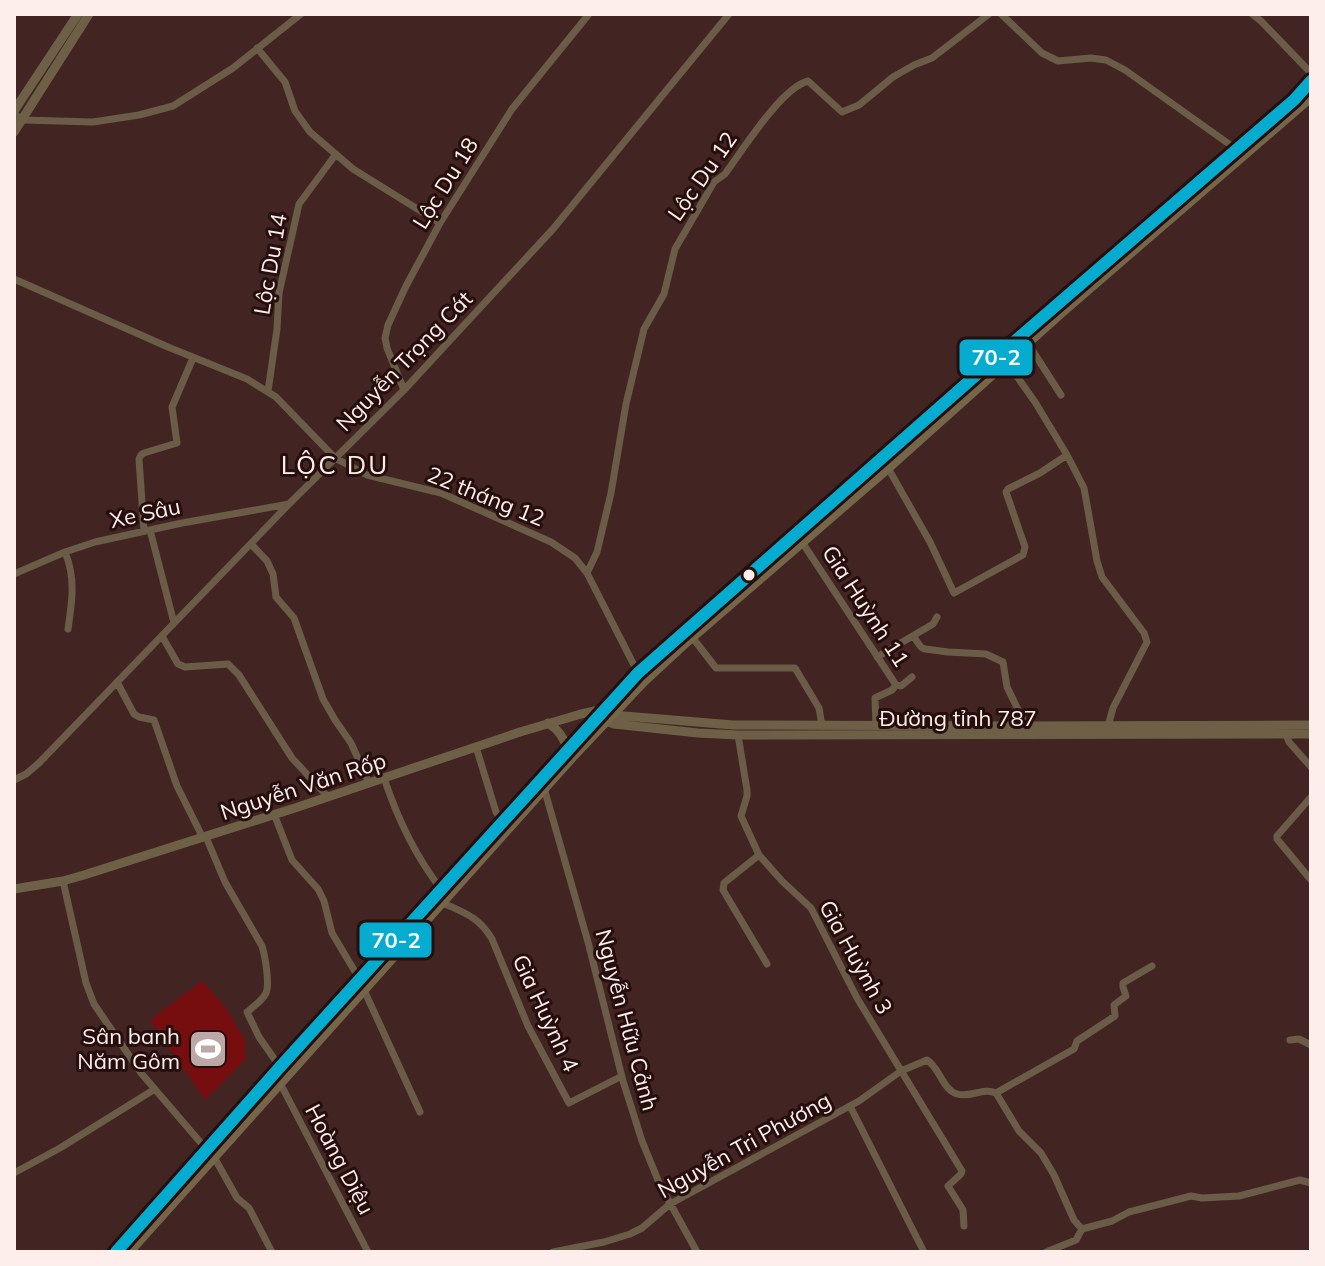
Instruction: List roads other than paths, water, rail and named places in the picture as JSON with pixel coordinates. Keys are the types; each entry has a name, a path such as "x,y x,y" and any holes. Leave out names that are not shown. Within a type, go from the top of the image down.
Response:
{"highway":[{"path":"129,1252 280,1067 443,903 641,677 1294,100 1311,81"},
{"path":"641,677 692,637 952,412 1003,358 1027,342 1311,97"},
{"path":"116,1252 280,1083 441,889 568,750 606,716"}],"main road":[{"path":"14,132 17,115 78,14"},
{"path":"17,115 89,14"},
{"name":"Nguyễn Văn Rốp","path":"14,889 63,881 548,723 595,711 606,716"},
{"name":"Đường tỉnh 787","path":"606,716 733,725 1311,725"},
{"name":"Đường tỉnh 787","path":"606,716 614,724 738,735 1311,734"},
{"path":"548,723 564,737 568,750"}],"street":[{"path":"17,115 93,122 173,106 233,68 301,14"},
{"name":"Lộc Du 18","path":"404,390 385,338 406,286 440,223 512,109 589,14"},
{"name":"Nguyễn Trọng Cát","path":"14,780 39,763 289,504 404,390 553,229 729,14"},
{"name":"Lộc Du 12","path":"587,573 597,552 608,508 626,404 644,329 664,294 675,249 714,182 725,174 778,103 800,83 808,81 842,112 859,105 893,77 932,58 989,14"},
{"path":"1001,14 1042,53 1058,61 1106,60 1125,70 1236,149"},
{"path":"1252,14 1311,73"},
{"path":"1261,21 1269,14"},
{"path":"257,48 285,82 295,111 310,132 353,169 440,223"},
{"name":"Lộc Du 14","path":"268,391 279,293 299,204 336,154"},
{"name":"22 tháng 12","path":"14,279 247,379 268,391 335,458 367,475 441,493 564,550 587,573 641,677"},
{"path":"1027,342 1061,395"},
{"path":"174,623 147,531 139,459 144,453 177,443 172,407 193,358"},
{"path":"1003,358 1035,402 1084,488 1102,577 1144,633 1147,642 1113,708 1108,726"},
{"path":"888,468 930,542 954,593 1023,555 1025,547 1006,492 1067,455"},
{"name":"Xe Sâu","path":"14,574 95,542 289,504"},
{"name":"Gia Huỳnh 11","path":"802,542 896,685 875,698 876,726"},
{"path":"251,544 267,561 273,574 276,597 294,618 323,699 351,743 369,783"},
{"path":"65,552 73,581 68,629"},
{"path":"877,657 933,624 937,617"},
{"path":"162,636 178,664 185,667 228,664 239,675 292,758 328,797"},
{"path":"913,636 925,649 986,654 1003,662 1007,687 1026,726"},
{"path":"692,637 716,668 795,668 819,708 822,726"},
{"path":"896,685 901,686 912,677"},
{"path":"117,682 134,714 154,720 177,786 225,882 262,946 266,995 247,1012 259,1037 280,1067"},
{"path":"1286,734 1289,742 1311,767"},
{"name":"Gia Huỳnh 3","path":"738,735 747,790 741,816 759,855 811,908 857,998 962,1171 948,1186 963,1210 964,1226"},
{"path":"476,747 496,812 503,822"},
{"path":"384,778 411,841 441,889"},
{"name":"Nguyễn Hữu Cảnh","path":"544,788 642,1141 660,1185 697,1252"},
{"path":"1307,874 1277,836 1311,797"},
{"path":"274,814 292,860 318,889 324,901 332,933 362,985 420,1112"},
{"path":"759,855 724,883 723,890 767,964"},
{"path":"63,881 86,983 94,1004 141,1073 210,1153 237,1198 249,1208 272,1252"},
{"name":"Gia Huỳnh 4","path":"443,903 477,919 485,927 531,1032 569,1103 622,1076"},
{"path":"996,1093 1074,1049 1077,1041 1115,1016 1114,1005 1126,996 1123,983 1152,966"},
{"path":"1293,1039 1301,1039 1311,1045"},
{"path":"901,1071 927,1060 957,1094 985,1090 996,1093 1019,1131 1041,1153 1074,1220 1082,1229"},
{"name":"Nguyễn Tri Phương","path":"553,1252 604,1242 642,1228 670,1204 850,1106 901,1071"},
{"name":"Hoàng Diệu","path":"280,1083 368,1252"},
{"path":"14,1173 155,1089"},
{"path":"850,1106 924,1252"},
{"path":"1046,1252 1076,1240 1082,1229 1112,1221 1129,1212 1191,1196 1239,1196 1300,1180 1311,1183"}],"place":[{"name":"Sân banh Năm Gôm","path":"208,1049"}],"district":[{"name":"LỘC DU","path":"335,464"}]}
